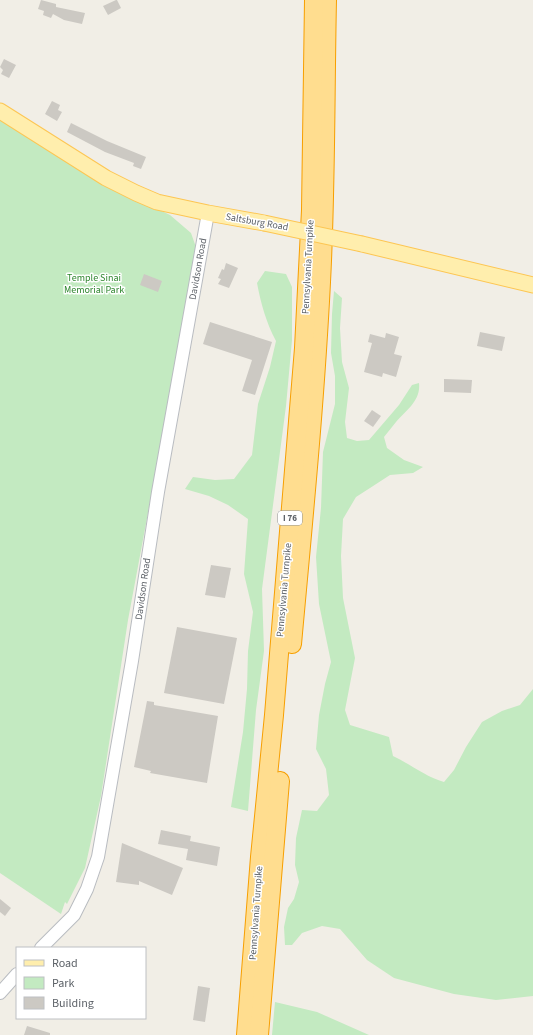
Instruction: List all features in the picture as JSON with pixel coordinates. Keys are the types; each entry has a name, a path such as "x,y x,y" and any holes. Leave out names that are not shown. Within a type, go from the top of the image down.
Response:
{"highway":[{"name":"Pennsylvania Turnpike","path":"246,1035 260,857 274,715 304,341 311,210 314,0"},
{"name":"Pennsylvania Turnpike","path":"259,1035 317,352 324,212 327,0"}],"main road":[{"name":"Saltsburg Road","path":"0,111 106,178 157,202 362,244 533,285"}],"street":[{"name":"Davidson Road","path":"43,947 74,915 87,889 98,857 132,661 158,492 208,213"},
{"path":"0,993 16,975"}],"green space":[{"name":"Temple Sinai Memorial Park","path":"0,120 97,179 170,215 191,233 197,250 128,620 101,796 85,868 67,904 65,902 61,914 0,873"},
{"path":"265,271 286,274 292,287 292,340 286,406 262,589 264,651 256,710 248,811 231,807 243,732 247,689 248,651 253,612 244,574 248,519 228,505 209,496 185,489 193,477 215,480 234,479 252,455 258,404 270,367 276,341 264,313 257,283"},
{"path":"334,291 342,298 340,328 342,362 349,388 345,422 347,438 357,441 369,440 399,405 412,385 419,383 418,395 412,405 384,437 387,448 404,460 423,467 413,473 390,475 356,497 343,519 341,556 343,598 355,658 345,710 350,725 389,737 393,756 431,777 444,782 454,770 466,747 482,722 502,711 520,705 533,689 533,996 496,1000 454,994 394,978 367,960 340,929 322,926 302,933 292,945 285,945 284,927 288,908 294,899 299,882 295,865 296,838 302,810 317,811 329,795 326,769 316,749 319,715 331,662 319,604 316,557 321,508 323,452 335,404 335,376 331,353"},
{"path":"275,1002 317,1012 369,1035 272,1035"}],"building":[{"path":"41,0 56,4 56,7 85,13 82,24 64,20 53,14 51,18 43,15 44,11 38,9"},
{"path":"116,0 121,8 108,15 103,6"},
{"path":"4,59 16,65 9,78 1,74 3,70 0,67"},
{"path":"52,101 60,105 58,110 62,112 57,121 45,114"},
{"path":"71,123 107,141 146,157 141,169 133,166 134,163 105,152 67,132"},
{"path":"226,263 238,268 229,288 218,284 221,279 218,278 222,269 224,270"},
{"path":"144,274 162,281 158,292 140,285"},
{"path":"210,322 272,342 255,395 242,391 252,360 203,344"},
{"path":"480,332 505,337 502,351 477,346"},
{"path":"386,333 399,337 394,354 402,356 396,377 383,373 382,377 364,372 372,343 368,342 370,334 385,338"},
{"path":"444,379 472,380 471,393 444,392"},
{"path":"372,410 381,416 373,427 364,421"},
{"path":"211,565 231,568 225,598 205,595"},
{"path":"177,627 237,638 224,704 164,693"},
{"path":"147,701 154,702 154,705 218,716 207,783 150,773 151,771 134,767"},
{"path":"161,830 191,836 190,841 220,847 217,866 186,860 188,849 158,844"},
{"path":"122,843 183,868 172,895 139,881 139,885 116,882"},
{"path":"0,899 11,908 5,916 0,912"},
{"path":"198,986 210,988 205,1022 193,1020"},
{"path":"27,1026 50,1033 50,1035 24,1035"}]}
